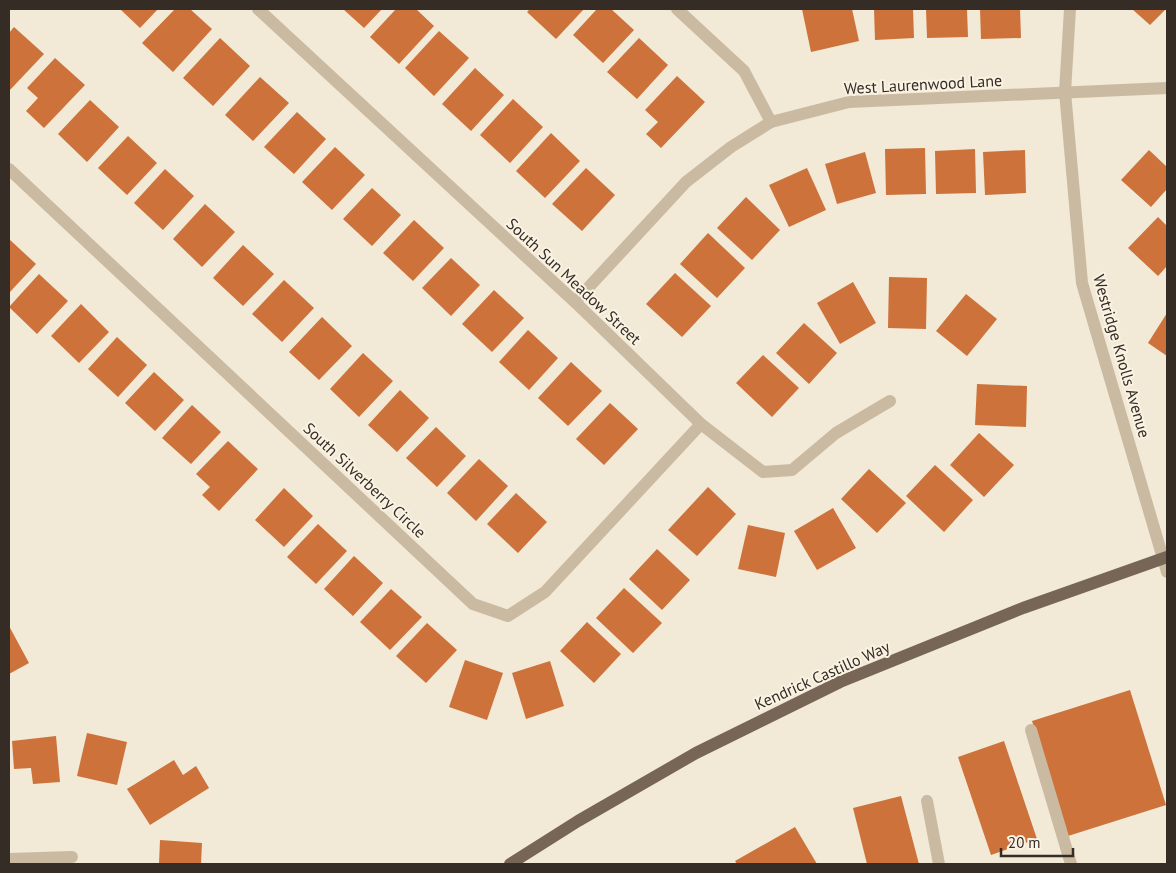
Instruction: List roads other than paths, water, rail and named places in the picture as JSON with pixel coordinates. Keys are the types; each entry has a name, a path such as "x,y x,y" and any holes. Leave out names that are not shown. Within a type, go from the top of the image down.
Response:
{"main road":[{"name":"Kendrick Castillo Way","path":"510,864 578,821 696,753 840,682 1023,608 1165,558"}],"street":[{"name":"South Sun Meadow Street","path":"258,9 575,302 701,424 763,472 792,470 836,433 890,401"},
{"path":"677,9 744,71 771,122"},
{"name":"Westridge Knolls Avenue","path":"1070,9 1065,92 1082,283 1165,558 1167,572"},
{"name":"West Laurenwood Lane","path":"575,302 686,182 731,147 771,122 849,102 1167,88"},
{"name":"South Silverberry Circle","path":"9,169 473,604 508,616 545,592 701,424"},
{"path":"1031,730 1071,864"},
{"path":"927,801 939,864"},
{"path":"9,859 72,857"}]}
